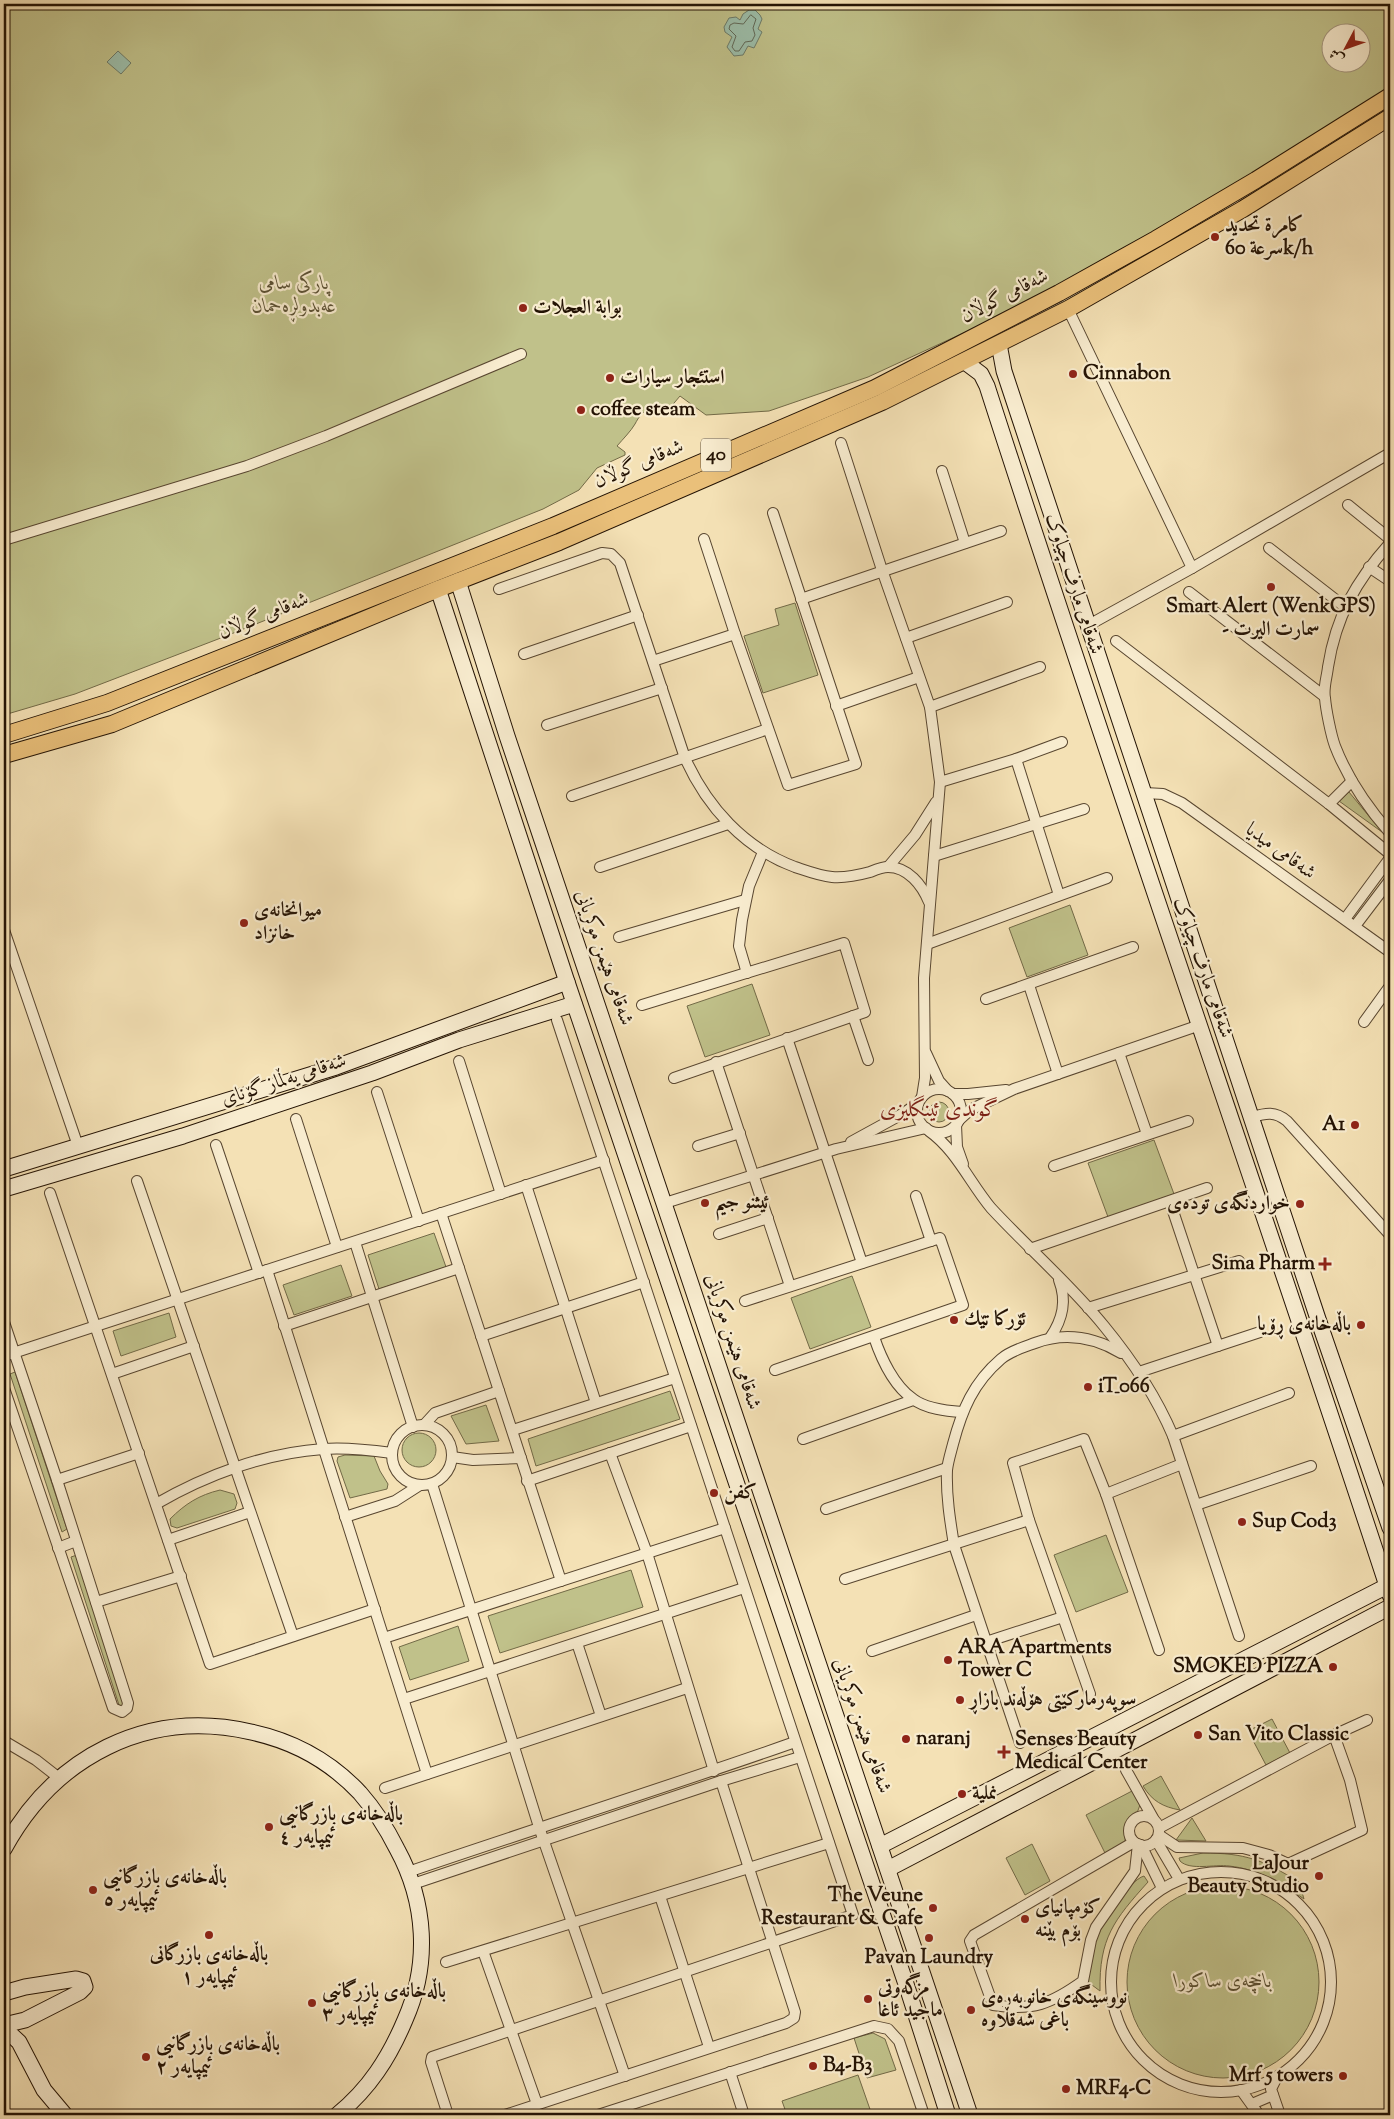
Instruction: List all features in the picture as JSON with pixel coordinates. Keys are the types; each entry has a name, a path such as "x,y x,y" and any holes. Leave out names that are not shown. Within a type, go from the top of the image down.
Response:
{"main road":[{"name":"شەقامی گوڵان","path":"4,735 107,703 553,526 875,388 1059,293 1156,239 1256,180 1390,96"},
{"name":"شەقامی گوڵان","path":"4,755 112,724 438,589 560,542 611,518 882,402 1068,309 1251,204 1390,117"}],"street":[{"path":"1068,309 1192,568"},
{"name":"شەقامی مارف چیاوک","path":"998,344 1004,371 1318,1319 1390,1528"},
{"path":"4,540 247,466 326,436 520,354"},
{"name":"شەقامی مارف چیاوک","path":"965,362 981,374 987,386 1389,1590"},
{"path":"841,443 882,570 930,706 940,782 924,978 924,1083 917,1116 928,1130 947,1146 991,1208 1088,1308 1139,1372 1160,1405 1173,1436 1239,1636"},
{"path":"1088,623 1096,621 1192,568 1390,453"},
{"path":"942,471 965,543"},
{"path":"1027,508 1048,501"},
{"path":"1348,505 1390,539"},
{"path":"704,539 788,785 856,764 773,514"},
{"path":"801,599 1001,531"},
{"path":"1390,543 1369,567 1345,607 1332,642 1324,696 1334,745 1352,781 1377,818 1390,832"},
{"path":"1269,548 1345,607"},
{"path":"499,589 607,553 615,556 620,563 685,758 693,776 728,824 763,852 806,871 832,878 861,874 888,867 902,870 914,878 924,889 929,902"},
{"path":"1369,567 1390,581"},
{"name":"شەقامی هێمن موکریانی","path":"458,582 514,758 970,2115"},
{"name":"شەقامی هێمن موکریانی","path":"438,589 574,1004 948,2115"},
{"path":"1189,592 1324,696"},
{"path":"906,638 1007,602"},
{"path":"524,654 638,615"},
{"path":"653,661 735,634"},
{"path":"1116,641 1329,804 1390,854"},
{"path":"930,706 1040,667"},
{"path":"836,706 919,677"},
{"path":"547,724 662,688"},
{"path":"572,796 768,729"},
{"path":"940,782 1016,759 1062,742"},
{"path":"495,764 514,758"},
{"path":"1016,759 1059,895"},
{"path":"1329,804 1352,781"},
{"name":"شەقامی میدیا","path":"1145,792 1163,794 1182,803 1390,952"},
{"path":"888,867 915,834 938,799"},
{"path":"934,856 1084,809"},
{"path":"600,867 728,824"},
{"path":"747,973 739,946 744,900 763,852"},
{"path":"1345,919 1390,858"},
{"path":"927,944 1107,878"},
{"path":"1355,926 1390,880"},
{"path":"619,937 744,900"},
{"path":"1168,932 1188,924"},
{"path":"4,930 78,1146"},
{"path":"642,1005 844,943 866,1012 674,1078"},
{"path":"986,999 1133,947"},
{"name":"شەقامی یەڵماز گۆنای","path":"4,1168 336,1066 567,982"},
{"path":"1029,985 1058,1074"},
{"path":"1364,1022 1390,986"},
{"name":"شەقامی یەڵماز گۆنای","path":"4,1189 150,1146 372,1073 459,1040 574,1004"},
{"path":"853,1016 868,1060"},
{"path":"448,2115 431,2062 432,2057 853,1915 557,1020"},
{"path":"664,1203 836,1149 928,1130 945,1132 970,1110 1014,1089 1200,1025"},
{"path":"787,1038 862,1263"},
{"path":"924,1047 939,1081 950,1092 961,1108 958,1122 957,1147 968,1177"},
{"path":"1119,1053 1147,1134"},
{"path":"459,1061 501,1194"},
{"path":"716,1062 790,1286"},
{"path":"836,1149 904,1114 932,1090 968,1094 1014,1089"},
{"path":"377,1092 419,1220"},
{"path":"1252,1117 1267,1113 1275,1114 1287,1120 1390,1234"},
{"path":"296,1118 337,1247"},
{"path":"1054,1166 1188,1121"},
{"path":"144,1126 150,1146"},
{"path":"698,1146 740,1133"},
{"path":"216,1145 284,1326 428,1774"},
{"path":"9,1354 604,1160"},
{"path":"137,1181 292,1636"},
{"path":"526,1186 596,1403"},
{"path":"1030,1249 1207,1188"},
{"path":"50,1193 210,1664 375,1609"},
{"path":"916,1196 931,1241"},
{"path":"1170,1202 1218,1346"},
{"path":"441,1213 561,1581"},
{"path":"719,1234 768,1218"},
{"path":"745,1301 940,1238 963,1305 775,1370"},
{"path":"354,1242 412,1427"},
{"path":"1088,1308 1239,1261"},
{"path":"284,1326 459,1268"},
{"path":"1050,1338 1058,1324 1063,1309 1063,1293 1058,1278"},
{"path":"481,1336 644,1282"},
{"path":"1302,1325 1318,1319"},
{"path":"4,1322 9,1354 57,1480 128,1703 127,1708 122,1712 114,1708 4,1388"},
{"path":"1139,1372 1260,1332"},
{"path":"1020,1743 954,1545 948,1513 947,1468 962,1412 983,1378 1001,1358 1050,1338 1063,1336 1090,1339 1127,1356"},
{"path":"874,1337 881,1358 895,1379 913,1400 947,1411 962,1412"},
{"path":"112,1374 194,1346"},
{"path":"513,1430 675,1378"},
{"path":"424,1425 435,1413 499,1391"},
{"path":"1173,1436 1289,1393"},
{"path":"803,1439 913,1400"},
{"path":"424,1425 442,1432 452,1448 452,1457 446,1474 432,1484 420,1485 411,1483 403,1478 393,1462 392,1453 398,1437 412,1427 424,1425"},
{"path":"527,1481 691,1426"},
{"path":"1090,1694 1029,1520 1013,1463 1084,1438 1106,1494 1159,1650"},
{"path":"156,1504 185,1488 235,1468 278,1456 324,1448 392,1453"},
{"path":"57,1480 139,1453"},
{"path":"610,1453 647,1553 714,1771"},
{"path":"452,1457 473,1460 521,1458"},
{"path":"1106,1494 1182,1464"},
{"path":"1196,1505 1311,1466"},
{"path":"826,1508 947,1468"},
{"path":"432,1484 543,1840 625,2076"},
{"path":"739,1491 758,1484"},
{"path":"345,1517 395,1501 420,1485"},
{"path":"168,1540 250,1512"},
{"path":"845,1579 1029,1520"},
{"path":"384,1638 725,1528"},
{"path":"58,1548 76,1540"},
{"path":"96,1602 181,1576"},
{"path":"404,1699 744,1588"},
{"path":"880,1846 1368,1596 1389,1590"},
{"path":"1368,1596 1374,1608 1373,1616"},
{"path":"888,1870 1390,1608"},
{"path":"872,1651 976,1615"},
{"path":"986,1642 1063,1617"},
{"path":"577,1643 601,1716"},
{"path":"385,1788 687,1688"},
{"path":"1138,1844 1135,1871 1096,1927 1091,1940 1083,1980 1064,1994 1037,2006 993,2005 970,1941 974,1935 1138,1844 1147,1846 1158,1834 1334,1735 1367,1720"},
{"path":"4,1849 28,1812 59,1778 92,1755 122,1740 152,1730 189,1725 214,1725 261,1734 308,1753 348,1782 380,1818 410,1878 419,1911 422,1941 417,1987 392,2050 372,2080 346,2110 337,2115"},
{"path":"1158,1834 1177,1847 1244,1848 1269,1855 1288,1864 1362,1830 1356,1803 1334,1735"},
{"path":"4,1741 36,1760 59,1778"},
{"path":"410,1878 440,1861 539,1827 647,1794 795,1742"},
{"path":"410,1878 444,1873 721,1781 800,1757"},
{"path":"1126,1770 1152,1818 1179,1879"},
{"path":"505,2115 786,2023 794,2018 794,2012 773,1943 721,1781"},
{"path":"1152,1818 1142,1816 1134,1820 1131,1824 1130,1833 1162,1888"},
{"path":"446,1962 829,1843"},
{"path":"440,1861 444,1873"},
{"path":"1225,1872 1248,1875 1270,1883 1290,1896 1307,1913 1319,1933 1328,1955 1331,1978 1327,2010 1322,2025 1311,2045 1296,2063 1277,2077 1260,2085 1241,2090 1214,2092 1187,2087 1161,2075 1140,2057 1124,2034 1114,2008 1110,1981 1114,1953 1124,1928 1141,1905 1162,1888 1179,1879 1201,1873 1225,1872"},
{"path":"660,1896 709,2047"},
{"path":"483,1951 537,2104"},
{"path":"4,1993 25,1987 76,1979 83,1981 85,1987 80,1992 25,2020 4,2027 19,2042 44,2090 65,2115"},
{"path":"914,2012 933,2006"},
{"path":"598,2115 874,2026 888,2030 899,2041 924,2115"},
{"path":"730,2072 744,2115"},
{"path":"1277,2077 1271,2090 1280,2115"},
{"path":"1241,2090 1259,2115"},
{"path":"1252,2104 1272,2095"}],"green space":[{"name":"پارکی سامی عەبدولڕەحمان","path":"4,4 1390,4 1390,95 1325,137 1011,311 868,377 769,411 706,415 680,396 664,415 650,410 643,412 617,446 625,452 625,455 597,468 579,490 543,509 226,636 75,694 4,715"},
{"path":"795,603 818,675 763,693 744,636 779,625 775,609"},
{"path":"1349,792 1382,832 1339,801"},
{"path":"1070,905 1088,955 1027,977 1009,928"},
{"path":"752,984 770,1035 705,1057 687,1006"},
{"path":"939,1102 946,1105 949,1112 946,1119 939,1122 932,1119 929,1112 932,1105"},
{"path":"1154,1140 1174,1194 1108,1217 1088,1163"},
{"path":"434,1233 446,1267 379,1289 368,1255"},
{"path":"341,1265 352,1296 294,1315 283,1285"},
{"path":"852,1276 871,1327 810,1349 791,1298"},
{"path":"169,1313 176,1337 121,1356 113,1331"},
{"path":"15,1372 67,1529 62,1532 10,1374"},
{"path":"670,1391 680,1419 536,1466 528,1439"},
{"path":"486,1405 499,1441 466,1444 451,1416"},
{"path":"419,1433 431,1438 436,1450 431,1462 419,1467 407,1462 402,1450 407,1438"},
{"path":"345,1455 374,1456 388,1484 387,1489 350,1498 337,1461 338,1457"},
{"path":"220,1490 234,1494 237,1503 235,1509 177,1528 171,1526 170,1519 181,1509 199,1497"},
{"path":"1106,1535 1128,1592 1076,1612 1054,1555"},
{"path":"77,1555 126,1707 120,1708 71,1557"},
{"path":"631,1570 643,1607 500,1653 488,1616"},
{"path":"458,1626 469,1661 410,1680 399,1647"},
{"path":"1272,1719 1290,1753 1266,1765 1248,1731"},
{"path":"1161,1776 1180,1810 1158,1802 1150,1796 1143,1786"},
{"path":"1132,1791 1140,1805 1137,1813 1126,1825 1125,1842 1105,1853 1086,1815"},
{"path":"1192,1818 1206,1841 1176,1840"},
{"path":"1032,1844 1050,1881 1025,1895 1006,1858"},
{"path":"1203,1853 1243,1856 1275,1868 1299,1882 1304,1899 1278,1882 1250,1870 1229,1866 1190,1866 1184,1864 1179,1858"},
{"path":"1144,1876 1148,1882 1118,1919 1106,1943 1100,1973 1100,1991 1088,1982 1096,1940 1109,1914 1124,1894 1138,1879"},
{"name":"باخچەی ساکورا","path":"1214,1886 1232,1886 1260,1893 1276,1902 1291,1914 1303,1929 1312,1945 1319,1973 1319,1991 1312,2019 1303,2035 1291,2050 1276,2062 1260,2071 1232,2078 1214,2078 1195,2074 1178,2067 1162,2056 1149,2043 1138,2027 1131,2010 1127,1991 1127,1973 1131,1954 1138,1937 1149,1921 1162,1908 1178,1897 1195,1890"},
{"path":"873,2033 885,2039 896,2070 867,2078 854,2038"},
{"path":"858,2075 872,2115 787,2115 782,2101"}],"water":[{"path":"749,10 755,10 760,15 762,19 758,29 762,32 754,48 748,46 743,55 734,56 727,47 732,37 725,32 724,27 729,18 736,17 740,20 743,14"},
{"path":"118,51 131,63 121,74 107,62"}],"place":[{"name":"كامرة تحديد سرعة 60k/h","path":"1215,237"},
{"name":"بوابة العجلات","path":"523,308"},
{"name":"Cinnabon","path":"1073,374"},
{"name":"استئجار سيارات","path":"610,378"},
{"name":"coffee steam","path":"581,410"},
{"name":"Smart Alert (WenkGPS) - سمارت اليرت","path":"1271,587"},
{"name":"میوانخانەی خانزاد","path":"244,923"},
{"name":"A1","path":"1355,1125"},
{"name":"ئيثنو جيم","path":"705,1203"},
{"name":"خواردنگەی تودەی","path":"1300,1204"},
{"name":"Sima Pharm","path":"1325,1264"},
{"name":"ئۆركا تێك","path":"954,1320"},
{"name":"باڵەخانەی ڕۆیا","path":"1361,1325"},
{"name":"iT_066","path":"1088,1387"},
{"name":"كفن","path":"714,1493"},
{"name":"Sup Cod3","path":"1242,1522"},
{"name":"ARA Apartments Tower C","path":"948,1660"},
{"name":"SMOKED PIZZA","path":"1333,1667"},
{"name":"سوپەرمارکێتی هۆڵەند بازاڕ","path":"960,1700"},
{"name":"San Vito Classic","path":"1198,1735"},
{"name":"naranj","path":"906,1739"},
{"name":"Senses Beauty Medical Center","path":"1004,1752"},
{"name":"نملية","path":"962,1794"},
{"name":"باڵەخانەی بازرگانیی ئیمپایەر ٤","path":"269,1827"},
{"name":"LaJour Beauty Studio","path":"1319,1876"},
{"name":"باڵەخانەی بازرگانیی ئیمپایەر ٥","path":"93,1890"},
{"name":"The Veune Restaurant & Cafe","path":"933,1908"},
{"name":"کۆمپانیای بۆم بێنە","path":"1025,1919"},
{"name":"باڵەخانەی بازرگانی ئیمپایەر ١","path":"209,1935"},
{"name":"Pavan Laundry","path":"929,1938"},
{"name":"مزگەوتی ماجید ئاغا","path":"868,1999"},
{"name":"باڵەخانەی بازرگانیی ئیمپایەر ٣","path":"312,2003"},
{"name":"نووسینگەی خانوبەرەی باغی شەقڵاوە","path":"971,2010"},
{"name":"باڵەخانەی بازرگانیی ئیمپایەر ٢","path":"146,2057"},
{"name":"B4-B3","path":"813,2066"},
{"name":"Mrf 5 towers","path":"1343,2076"},
{"name":"MRF4-C","path":"1066,2089"}],"district":[{"name":"گوندی ئینگلیزی","path":"939,1111"}]}
